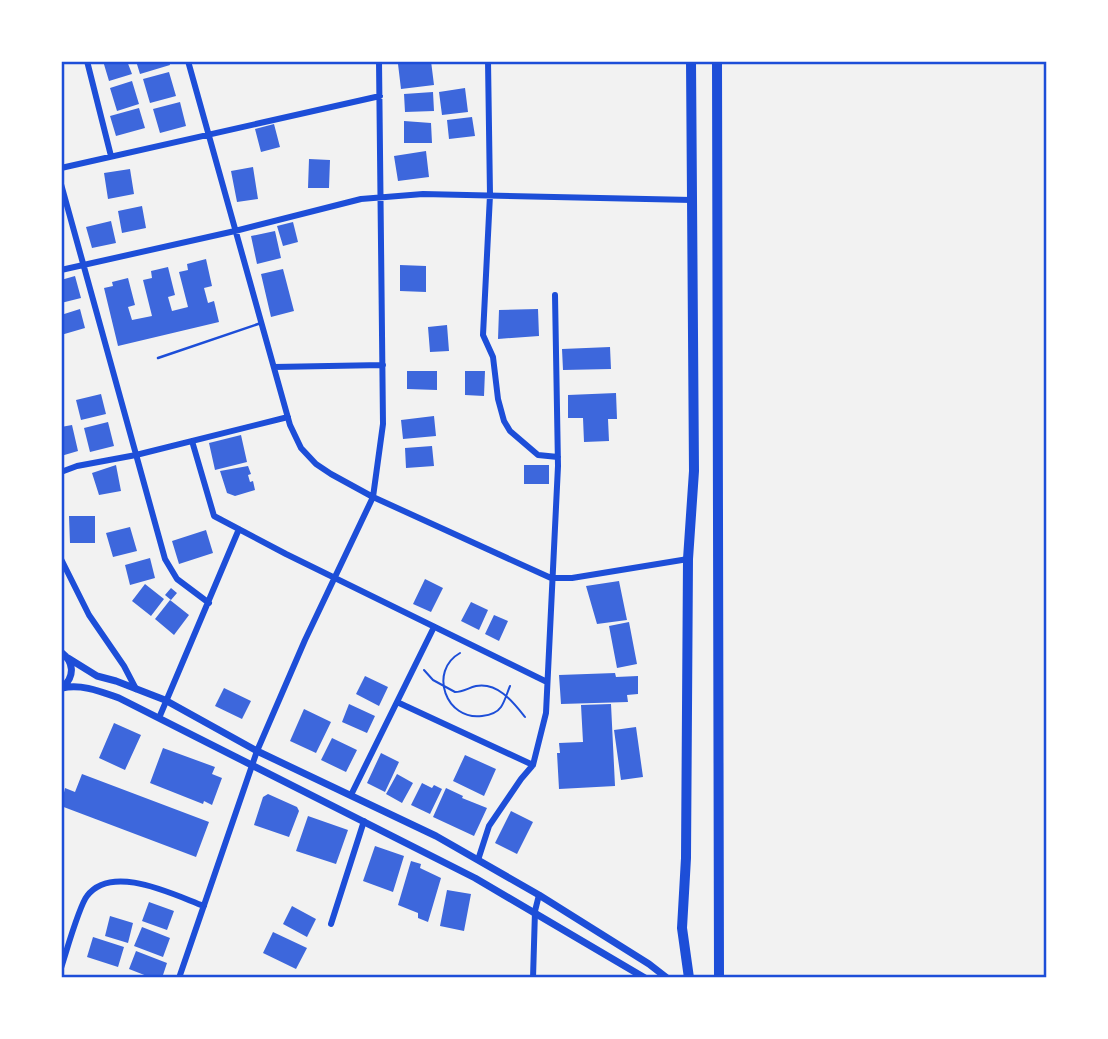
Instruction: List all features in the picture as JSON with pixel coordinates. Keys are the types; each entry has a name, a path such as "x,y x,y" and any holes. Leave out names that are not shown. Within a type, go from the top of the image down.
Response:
{"highway":[{"path":"689,978 682,928 686,858 688,559 694,471 691,61"},
{"path":"717,61 719,978"}],"street":[{"path":"87,61 111,156"},
{"path":"189,61 288,417 301,448 316,464 373,497 551,578 572,578 688,559"},
{"path":"178,978 257,751 305,640 373,497 383,424 379,61"},
{"path":"488,61 489,195 483,335 493,357 498,399 510,432 538,455 558,457"},
{"path":"61,168 380,96"},
{"path":"61,184 165,559 177,579 209,603"},
{"path":"61,270 362,199 423,194 692,200"},
{"path":"478,860 489,827 533,765 546,713 558,457 555,295"},
{"path":"274,367 383,365"},
{"path":"61,472 288,417"},
{"path":"192,441 214,516 547,682"},
{"path":"159,718 239,529"},
{"path":"61,559 89,615 124,666 136,689"},
{"path":"351,795 434,627"},
{"path":"61,652 97,676 165,700 257,751 436,836 539,895 667,978"},
{"path":"61,688 71,678 68,658"},
{"path":"61,688 91,688 119,698 364,821 535,911 645,978"},
{"path":"397,702 533,765"},
{"path":"331,923 364,821"},
{"path":"61,968 86,897 100,886 118,882 141,883 204,906"},
{"path":"533,978 535,911 539,895"}],"lane":[{"path":"158,358 261,323"}],"path":[{"path":"460,653 447,667 443,687 455,709 475,717 491,714 500,709 510,686"},
{"path":"417,661 433,680 443,687 454,692 475,686 488,686 506,696 526,717"}],"building":[{"path":"103,61 127,61 132,74 109,81"},
{"path":"136,61 169,61 170,65 140,74"},
{"path":"431,61 434,85 401,89 398,64"},
{"path":"169,72 176,96 150,103 143,79"},
{"path":"132,81 139,104 117,111 110,88"},
{"path":"465,88 468,112 442,115 439,92"},
{"path":"433,92 434,111 405,112 404,94"},
{"path":"180,102 186,126 160,133 153,109"},
{"path":"139,108 145,128 116,136 110,116"},
{"path":"472,117 475,136 449,139 447,120"},
{"path":"404,121 431,123 432,143 404,143"},
{"path":"274,124 280,147 261,152 255,129"},
{"path":"426,151 429,177 398,181 394,156"},
{"path":"309,159 330,160 329,188 308,188"},
{"path":"253,167 258,199 237,202 231,171"},
{"path":"130,169 134,194 108,199 104,173"},
{"path":"142,206 146,228 122,233 118,211"},
{"path":"111,221 116,243 92,248 86,227"},
{"path":"293,222 298,242 283,246 277,226"},
{"path":"275,231 281,258 257,264 251,236"},
{"path":"206,259 212,286 204,288 208,303 214,301 219,322 118,346 104,288 113,286 112,282 128,278 135,305 128,307 132,320 152,316 143,280 152,278 151,271 168,267 175,295 168,297 172,311 188,307 179,272 188,270 187,264"},
{"path":"400,265 426,266 426,292 400,291"},
{"path":"283,269 294,311 271,317 261,274"},
{"path":"75,276 81,298 61,303 61,280"},
{"path":"80,309 85,328 61,335 61,315"},
{"path":"538,309 539,336 498,339 499,310"},
{"path":"447,325 449,351 430,352 428,327"},
{"path":"610,347 611,369 563,370 562,349"},
{"path":"407,371 437,371 437,390 407,389"},
{"path":"465,371 485,371 484,396 465,395"},
{"path":"616,393 617,419 608,419 609,441 584,442 583,418 568,418 568,395"},
{"path":"101,394 106,414 81,420 76,400"},
{"path":"434,416 436,436 403,439 401,420"},
{"path":"108,422 114,446 90,452 84,428"},
{"path":"72,425 78,451 61,456 61,427"},
{"path":"241,435 247,462 215,470 209,443"},
{"path":"432,446 434,466 406,468 405,448"},
{"path":"116,465 121,491 99,495 92,473"},
{"path":"524,465 549,465 549,484 524,484"},
{"path":"248,466 250,482 253,481 255,490 235,496 227,493 220,471"},
{"path":"69,516 95,516 95,543 70,543"},
{"path":"130,527 137,551 113,557 106,533"},
{"path":"206,530 213,553 179,564 172,541"},
{"path":"150,558 155,578 130,585 125,565"},
{"path":"425,579 443,588 431,612 413,604"},
{"path":"619,581 627,620 597,624 586,586"},
{"path":"145,584 164,599 151,616 132,601"},
{"path":"171,588 177,593 171,600 165,595"},
{"path":"170,600 189,615 174,635 155,619"},
{"path":"471,602 488,610 479,630 461,621"},
{"path":"494,615 508,621 499,641 485,634"},
{"path":"629,622 637,664 617,668 609,626"},
{"path":"615,673 616,677 638,676 638,694 627,695 628,702 561,704 559,675"},
{"path":"365,676 388,687 379,706 356,694"},
{"path":"224,688 251,701 242,719 215,706"},
{"path":"349,704 375,716 367,733 342,722"},
{"path":"611,704 615,786 559,789 559,743 583,742 581,705"},
{"path":"304,709 331,722 316,753 290,741"},
{"path":"114,723 141,735 125,770 99,758"},
{"path":"636,727 643,777 621,780 614,730"},
{"path":"332,738 357,750 346,772 321,760"},
{"path":"163,748 215,767 212,774 222,778 212,805 150,783"},
{"path":"381,753 399,762 385,792 367,783"},
{"path":"465,755 496,769 484,796 453,781"},
{"path":"82,774 209,822 196,857 61,806 65,788 75,792"},
{"path":"397,774 413,783 402,803 386,794"},
{"path":"422,783 442,789 430,814 411,805"},
{"path":"446,788 487,808 474,836 433,817"},
{"path":"268,794 297,807 299,811 289,837 254,825 263,797"},
{"path":"511,811 533,822 517,854 495,843"},
{"path":"308,816 348,830 336,864 296,851"},
{"path":"375,846 404,856 393,892 363,881"},
{"path":"411,861 421,864 420,868 441,878 428,922 418,918 418,913 398,905"},
{"path":"447,890 471,894 464,931 440,926"},
{"path":"149,902 174,911 167,930 142,921"},
{"path":"292,906 316,919 307,937 283,924"},
{"path":"110,916 133,923 128,943 105,936"},
{"path":"142,927 170,938 163,957 134,946"},
{"path":"273,932 307,948 296,969 263,953"},
{"path":"93,937 124,947 118,967 87,957"},
{"path":"136,951 167,963 162,978 152,978 129,969"}]}
